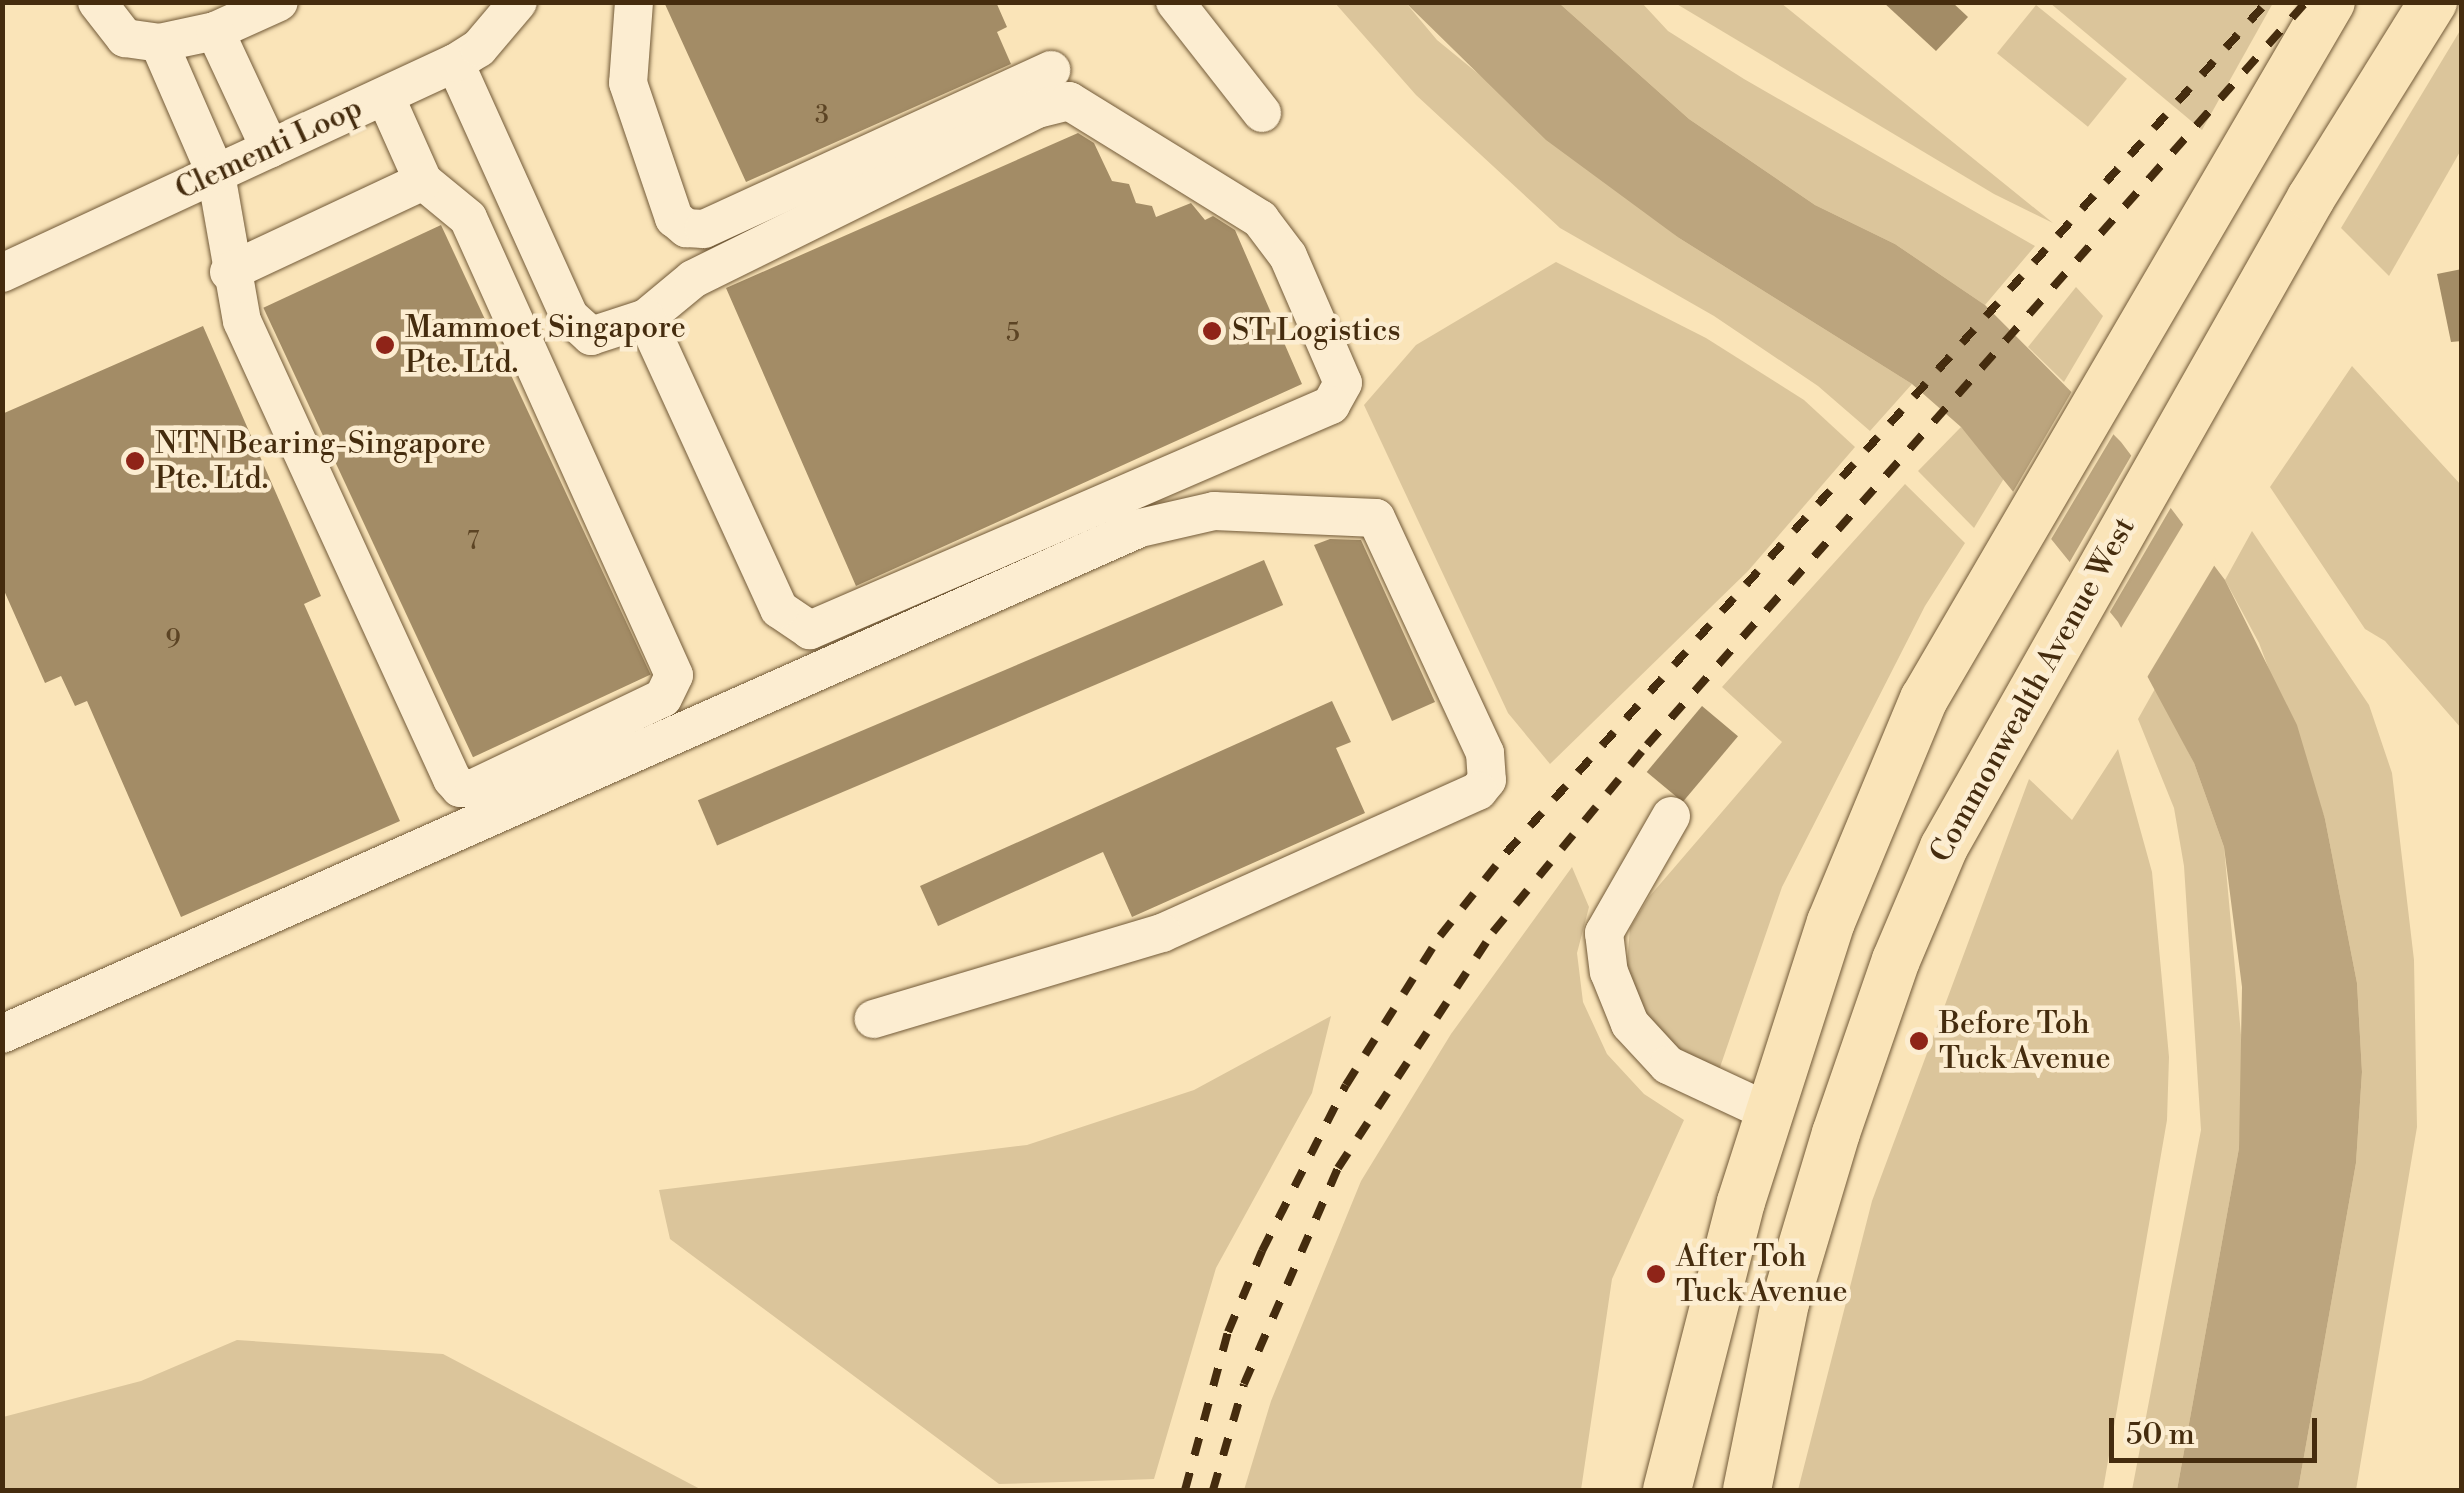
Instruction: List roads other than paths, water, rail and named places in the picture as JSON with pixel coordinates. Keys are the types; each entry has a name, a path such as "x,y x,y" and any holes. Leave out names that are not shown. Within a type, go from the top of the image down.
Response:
{"main road":[{"path":"1666,1490 1691,1378 1769,1112 1831,922 1924,698 2331,2"},
{"name":"Commonwealth Avenue West","path":"1747,1490 1785,1303 1836,1133 1896,960 1996,746 2310,198 2433,2"}],"street":[{"path":"97,2 125,38 159,43 215,32 279,2"},
{"name":"Clementi Loop","path":"2,273 455,63 479,48 518,2"},
{"path":"634,2 628,83 674,218 686,228 704,229 1051,70"},
{"path":"1175,2 1262,112"},
{"path":"215,32 270,149"},
{"path":"159,43 216,174 229,272 242,321 452,779 460,788 474,788 664,698 674,675 468,218 423,181 384,96"},
{"path":"455,63 569,316 591,336 646,318 692,278 1037,109 1069,101 1260,219 1278,237 1343,382 1330,405 810,630 779,610 646,318"},
{"path":"229,272 423,181"},
{"path":"2,1034 1140,528 1214,511 1376,518 1485,753 1487,780 1478,791 1162,933 874,1019"},
{"path":"1671,816 1604,932 1609,972 1630,1024 1668,1065 1769,1112"}],"railway":[{"path":"1185,1490 1228,1332 1262,1251 1346,1085 1440,936 1506,853 2267,2"},
{"path":"1213,1490 1244,1384 1338,1168 1493,932 1647,745 2306,2"}],"place":[{"name":"ST Logistics","path":"1212,331"},
{"name":"Mammoet Singapore Pte. Ltd.","path":"385,345"},
{"name":"NTN Bearing-Singapore Pte. Ltd.","path":"135,461"},
{"name":"Before Toh Tuck Avenue","path":"1919,1041"},
{"name":"After Toh Tuck Avenue","path":"1656,1274"}]}
